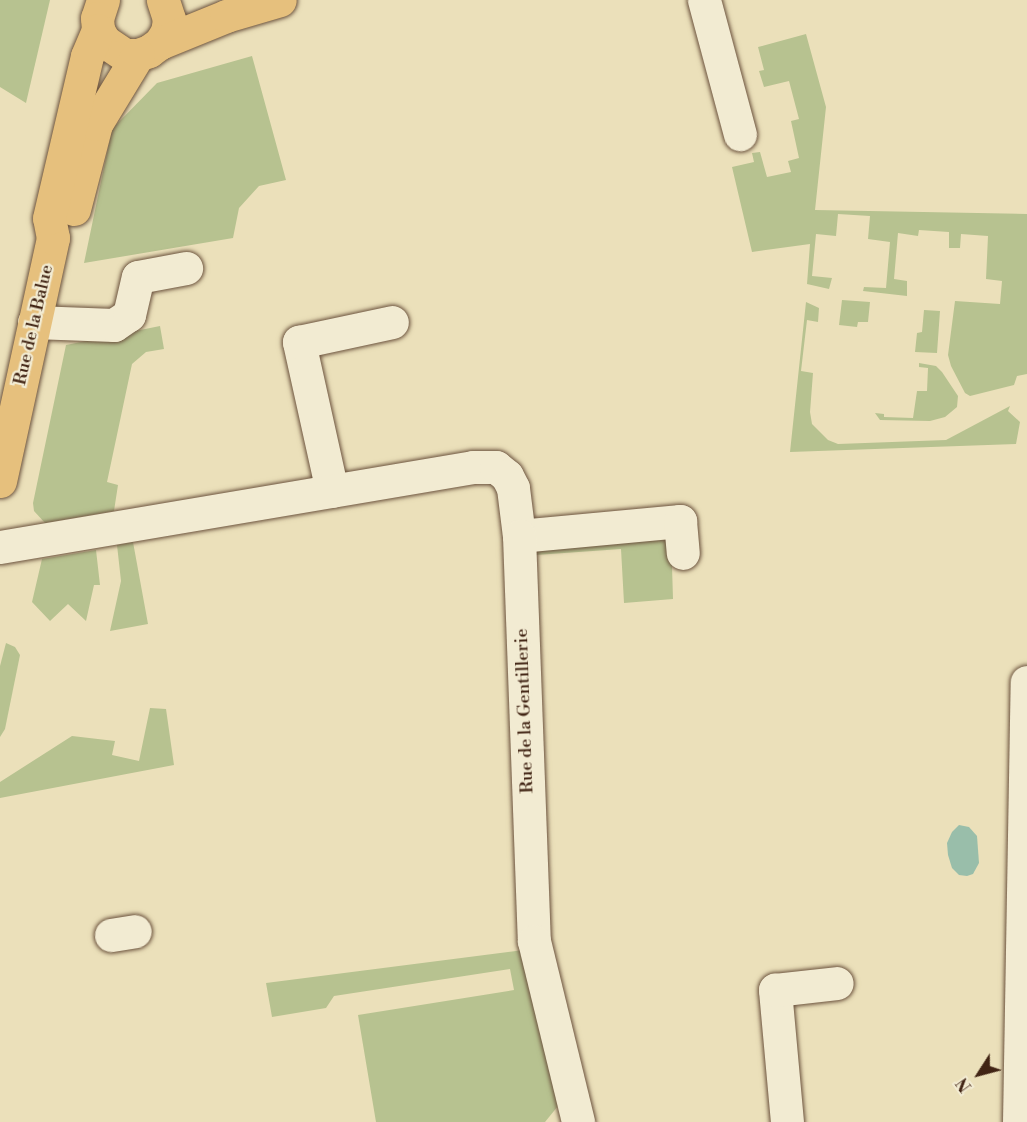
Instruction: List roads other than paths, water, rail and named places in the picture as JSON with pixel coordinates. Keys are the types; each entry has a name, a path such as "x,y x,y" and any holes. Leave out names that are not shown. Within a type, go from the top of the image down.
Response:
{"main road":[{"name":"Rue de la Balue","path":"53,238 70,225 96,124 149,49 167,32 169,19 163,0"},
{"path":"176,0 226,16"},
{"path":"100,15 113,50 125,55 149,49 226,16 280,0"},
{"name":"Rue de la Balue","path":"2,463 53,238 49,219 87,56 100,15"}],"street":[{"path":"704,0 740,134"},
{"path":"34,322 114,325 129,315 138,277 186,268"},
{"path":"332,491 299,342 392,322"},
{"name":"Rue de la Gentillerie","path":"0,547 473,467 496,467 507,476 513,488 519,536 534,941 578,1122"},
{"path":"519,536 680,521 683,552"},
{"path":"1019,1122 1027,682"},
{"path":"788,1122 775,990 837,983"}]}
